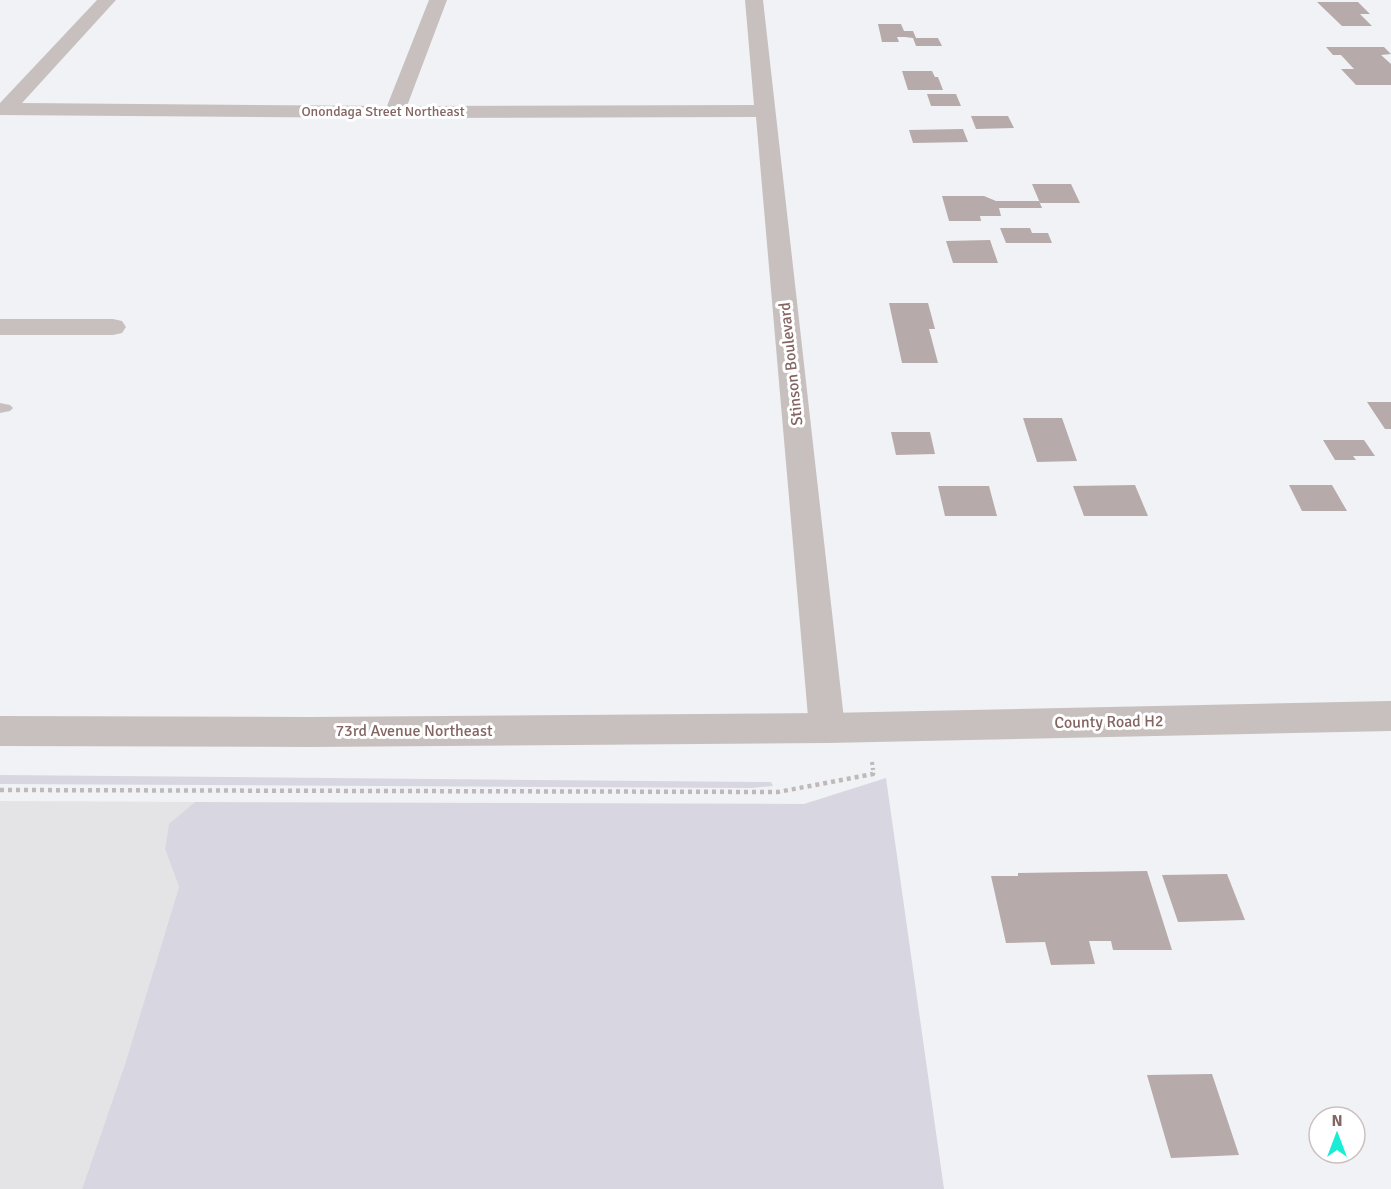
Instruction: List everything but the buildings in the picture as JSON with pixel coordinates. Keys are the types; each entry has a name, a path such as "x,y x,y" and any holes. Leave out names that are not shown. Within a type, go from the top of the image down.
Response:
{"street":[{"path":"3,109 107,0"},
{"path":"395,112 438,0"},
{"name":"Stinson Boulevard","path":"754,0 827,728"},
{"name":"Onondaga Street Northeast","path":"3,109 395,112 766,111"},
{"path":"0,327 113,327"},
{"name":"County Road H2","path":"827,728 1391,716"},
{"name":"73rd Avenue Northeast","path":"0,730 311,732 827,728"}],"shaded area":[{"path":"0,775 771,782 773,786 752,788 0,784"},
{"path":"886,778 944,1189 82,1189 125,1064 179,887 165,849 169,824 195,802 804,804"},
{"path":"0,801 195,802 169,825 165,849 179,887 125,1064 82,1189 0,1189"}]}
